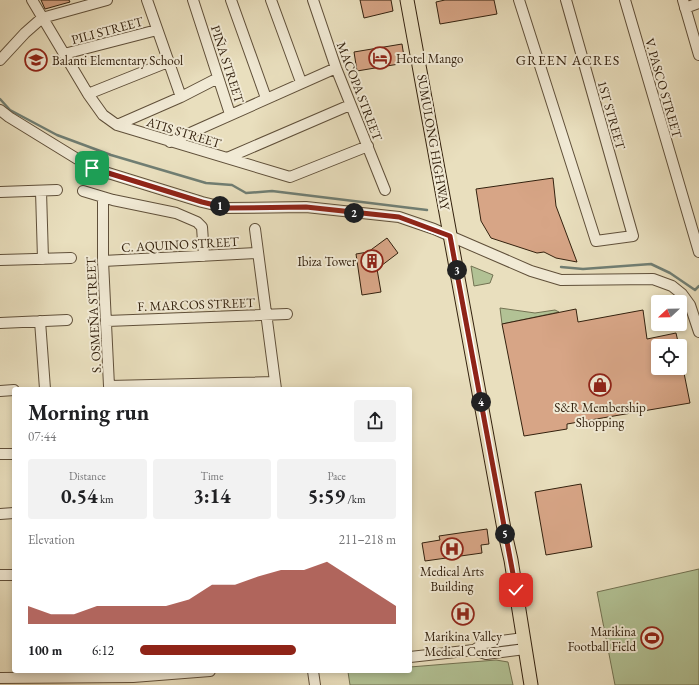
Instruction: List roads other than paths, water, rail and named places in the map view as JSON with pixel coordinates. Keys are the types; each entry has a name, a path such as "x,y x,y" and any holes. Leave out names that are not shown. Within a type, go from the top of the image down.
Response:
{"main road":[{"name":"SUMULONG HIGHWAY","path":"407,0 504,529 511,560 531,685"}],"street":[{"name":"ATIS STREET","path":"32,0 88,94 103,115 117,125 290,177 368,146"},
{"path":"0,60 25,33 42,18 107,0"},
{"path":"147,0 181,97"},
{"name":"PIÑA STREET","path":"193,0 230,114"},
{"path":"230,0 266,98"},
{"path":"271,0 300,82"},
{"name":"MACOPA STREET","path":"313,0 336,68 385,190"},
{"name":"1ST STREET","path":"519,0 596,241 632,236 566,0"},
{"name":"V. PASCO STREET","path":"625,0 699,252"},
{"path":"699,3 684,4 699,55"},
{"name":"PILI STREET","path":"64,54 157,30"},
{"path":"88,94 168,62"},
{"path":"170,142 300,82 336,68"},
{"path":"117,125 181,97 218,78"},
{"path":"227,158 350,104"},
{"path":"0,110 9,118 92,168 202,202 227,208 306,207 399,217 450,233 531,271 561,280 652,278 672,286 682,294 690,305 698,326"},
{"path":"0,192 57,190"},
{"path":"83,190 103,198 176,213 197,222 202,227 204,256"},
{"path":"41,191 43,259"},
{"name":"S. OSMEÑA STREET","path":"103,198 103,260 110,386 276,385"},
{"path":"255,229 265,314 276,385"},
{"name":"C. AQUINO STREET","path":"103,260 258,253"},
{"path":"0,260 71,258"},
{"name":"F. MARCOS STREET","path":"107,321 287,314"},
{"path":"0,323 67,320"},
{"path":"40,321 45,387"},
{"path":"0,391 12,390"},
{"path":"0,454 12,454"},
{"path":"0,514 12,513"},
{"path":"0,574 12,574"},
{"path":"412,656 474,650 485,643 524,644"},
{"path":"0,678 133,677 184,673"},
{"path":"313,673 315,685"}],"waterway":[{"path":"0,99 10,110 57,135 111,155 206,183 232,185 246,193 272,191 427,210"},
{"path":"561,267 583,269 651,264 670,273 695,290 699,286"}],"place":[{"name":"Hotel Mango","path":"380,58"},
{"name":"Balanti Elementary School","path":"36,60"},
{"name":"Ibiza Tower","path":"372,261"},
{"name":"S&R Membership Shopping","path":"600,385"},
{"name":"Medical Arts Building","path":"452,549"},
{"name":"Marikina Valley Medical Center","path":"463,614"},
{"name":"Marikina Football Field","path":"652,638"}],"district":[{"name":"GREEN ACRES","path":"568,60"}]}
